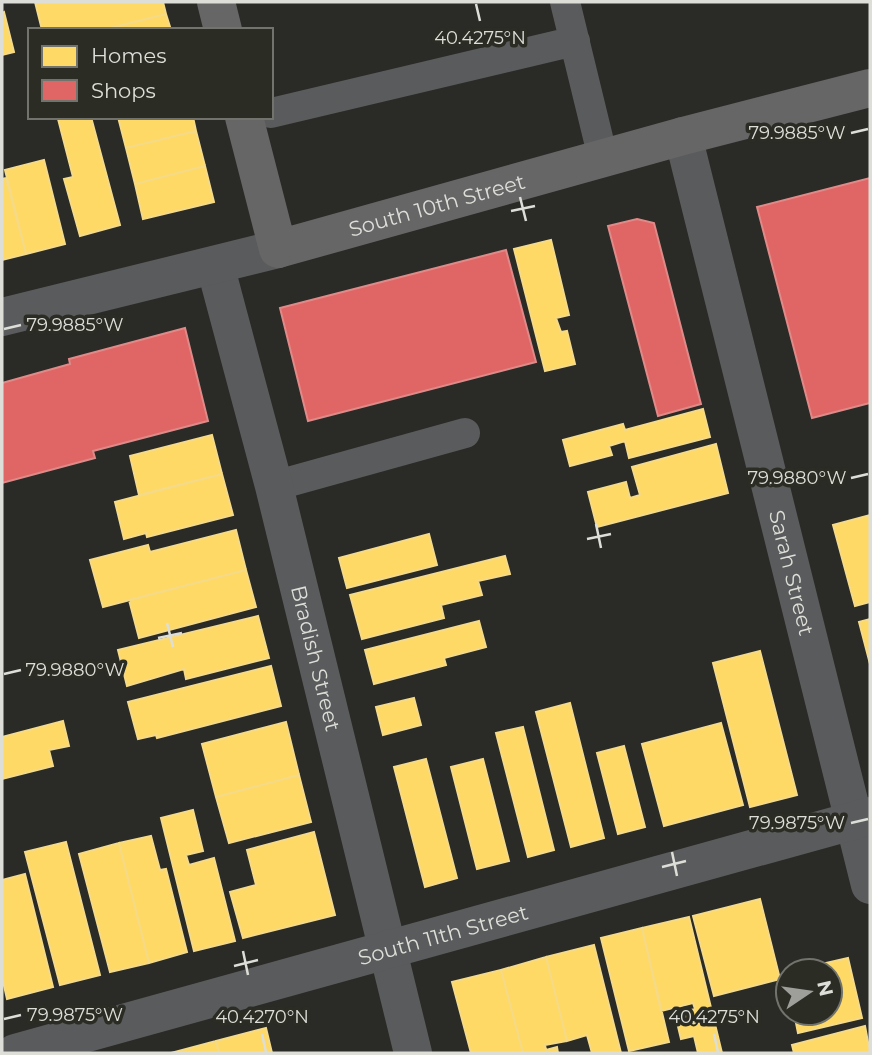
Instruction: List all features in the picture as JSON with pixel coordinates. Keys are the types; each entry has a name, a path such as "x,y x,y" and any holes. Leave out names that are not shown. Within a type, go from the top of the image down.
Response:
{"main road":[{"path":"216,2 222,28"},
{"name":"South 10th Street","path":"278,249 683,136 870,88"},
{"path":"254,119 278,249"}],"street":[{"name":"Sarah Street","path":"683,136 861,818 870,886"},
{"name":"South 10th Street","path":"2,317 278,249"},
{"name":"Bradish Street","path":"215,265 274,486 413,1053"},
{"name":"South 11th Street","path":"15,1053 861,818"}],"lane":[{"path":"565,2 603,158"},
{"path":"273,113 575,41"},
{"path":"274,486 466,433"}],"building: Homes":[{"path":"35,2 163,2 166,14 110,28 42,28"},
{"path":"4,12 14,52 2,55 2,13"},
{"path":"166,14 170,28 110,28"},
{"path":"58,119 92,119 120,225 80,236 64,179 73,177"},
{"path":"119,119 193,119 196,131 126,148"},
{"path":"196,131 205,166 135,184 126,148"},
{"path":"44,160 65,244 26,254 5,170"},
{"path":"205,166 214,202 143,219 135,184"},
{"path":"6,178 26,254 2,260 2,179"},
{"path":"551,240 569,315 556,318 561,332 567,331 575,364 545,371 514,249"},
{"path":"703,409 710,437 629,458 625,441 609,446 612,455 570,466 563,440 623,424 625,430"},
{"path":"212,435 222,474 139,495 130,456"},
{"path":"716,444 728,493 597,527 588,492 626,482 630,498 640,495 632,467"},
{"path":"222,474 233,515 147,537 146,533 124,539 115,502"},
{"path":"870,515 870,602 855,606 833,525"},
{"path":"236,530 246,570 103,607 90,560 148,545 150,552"},
{"path":"429,534 437,565 347,588 339,558"},
{"path":"505,556 510,574 478,581 482,595 441,605 444,618 362,639 350,595"},
{"path":"246,570 256,607 139,638 129,600"},
{"path":"258,616 269,658 186,679 184,669 127,686 118,650"},
{"path":"870,619 870,664 859,622"},
{"path":"479,621 486,647 444,658 446,665 374,684 365,650"},
{"path":"760,651 797,795 750,807 713,663"},
{"path":"271,666 281,706 157,738 156,735 138,739 128,702"},
{"path":"414,698 421,725 383,735 376,707"},
{"path":"570,703 604,838 571,847 536,712"},
{"path":"63,721 69,746 49,750 53,766 2,779 2,737"},
{"path":"286,722 299,775 216,797 202,744"},
{"path":"721,723 743,805 664,826 642,744"},
{"path":"523,727 554,850 528,857 496,733"},
{"path":"624,746 645,827 618,834 597,753"},
{"path":"426,759 457,878 425,887 394,767"},
{"path":"483,759 509,861 477,869 451,767"},
{"path":"299,775 311,822 229,843 216,797"},
{"path":"193,810 203,851 186,855 189,865 214,858 235,941 194,951 161,818"},
{"path":"314,832 335,915 243,938 230,892 256,885 247,850"},
{"path":"151,836 160,870 166,869 187,952 149,963 119,843"},
{"path":"66,842 100,975 60,985 25,852"},
{"path":"119,843 149,963 110,972 79,854"},
{"path":"25,874 53,987 7,999 2,977 2,880"},
{"path":"760,899 774,957 774,981 714,996 693,916"},
{"path":"689,917 722,1053 698,1053 694,1036 681,1039 675,1014 695,1009 693,1003 661,1011 642,928"},
{"path":"642,928 669,1042 629,1051 601,938"},
{"path":"594,945 621,1053 592,1053 587,1035 567,1041 546,957"},
{"path":"546,957 567,1041 545,1045 546,1050 557,1047 558,1053 523,1053 501,970"},
{"path":"848,958 862,1018 844,1022 844,959"},
{"path":"501,970 523,1053 471,1053 452,982"},
{"path":"865,1026 870,1053 794,1053 792,1045"},
{"path":"797,1027 824,1027 798,1033"},
{"path":"266,1028 272,1053 219,1053 216,1041"},
{"path":"216,1041 219,1053 171,1053"}],"building: Shops":[{"path":"870,178 870,403 812,418 757,207"},
{"path":"637,219 654,223 701,404 658,416 608,226"},
{"path":"506,250 536,362 308,421 280,308"},
{"path":"185,328 208,421 93,451 95,458 2,483 2,383 70,364 69,359"}]}
